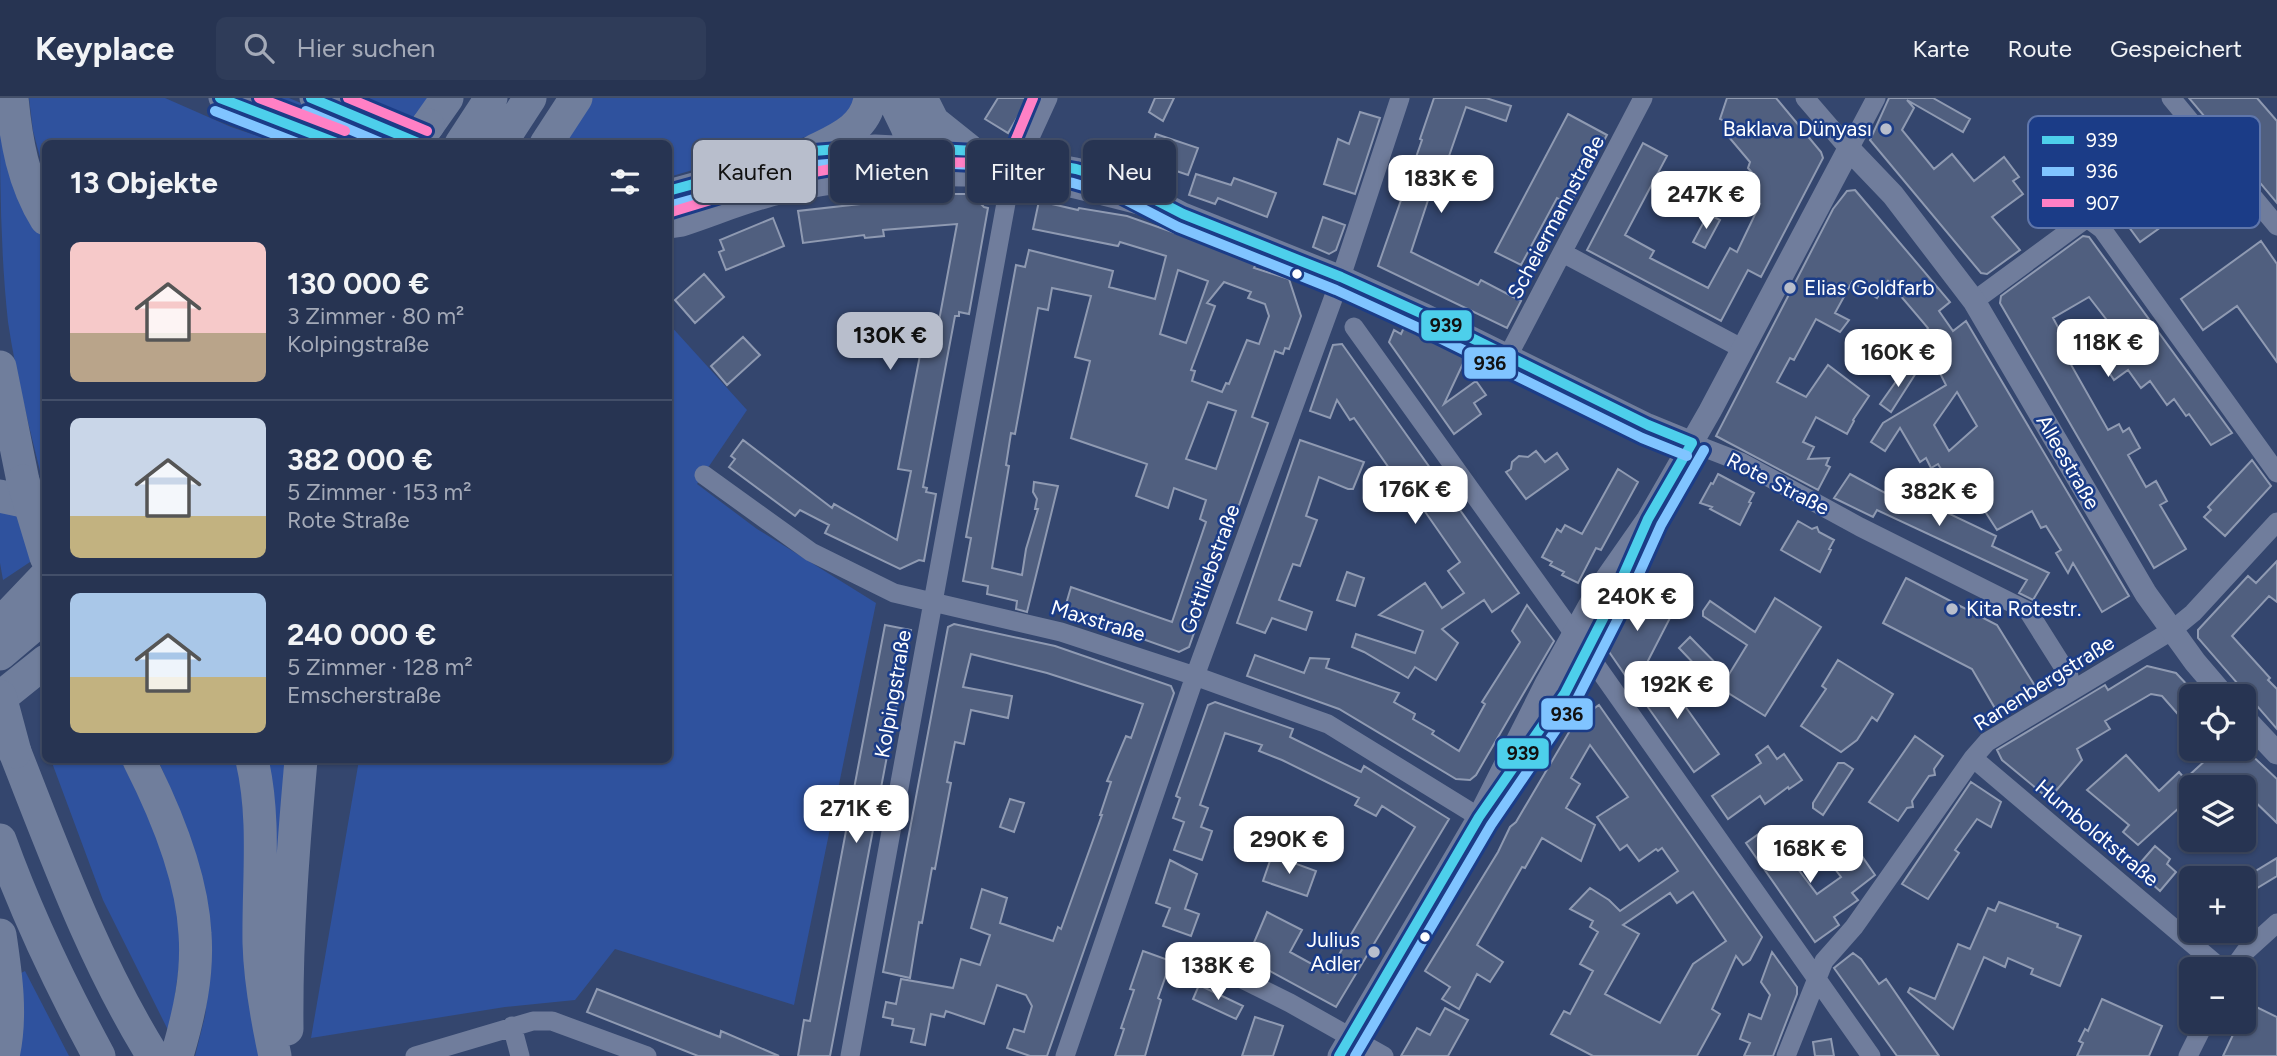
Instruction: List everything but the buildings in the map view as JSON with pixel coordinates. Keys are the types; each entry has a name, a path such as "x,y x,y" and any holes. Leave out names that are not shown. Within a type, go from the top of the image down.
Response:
{"highway":[{"path":"12,98 24,172 42,210"},
{"path":"464,140 491,98"},
{"path":"503,140 530,98"},
{"path":"549,140 576,98"},
{"path":"816,150 843,136 859,123 870,98"},
{"path":"893,98 924,139 967,150"},
{"path":"0,367 12,488 42,549"},
{"path":"12,488 42,504"},
{"path":"0,598 42,572"},
{"path":"0,624 42,580"},
{"path":"0,654 42,618"},
{"path":"42,664 0,697 15,752 77,910 139,1034 165,1054 190,1012 195,969 195,934 189,890 169,830 140,763"},
{"path":"253,763 257,782 262,855 260,944 266,1013 275,1056"},
{"path":"288,1056 286,959 301,763"},
{"path":"0,840 15,881 68,999 99,1056"},
{"path":"0,935 7,1004 7,1038 3,1056"}],"street":[{"path":"220,98 330,140"},
{"path":"311,98 428,127"},
{"name":"Kolpingstraße","path":"1030,140 1048,98"},
{"name":"Gottliebstraße","path":"1065,1056 1195,676 1341,277 1400,98"},
{"name":"Scheiermannstraße","path":"1508,356 1643,98"},
{"name":"Alleestraße","path":"1805,98 1893,195 1974,301 2146,594 2171,631 2214,684"},
{"path":"1344,1046 1581,643 1597,592 1648,519 1692,443 1876,98"},
{"path":"2171,98 2186,116"},
{"path":"672,226 780,192 817,185 924,139"},
{"path":"816,151 924,139 967,152"},
{"name":"Rote Straße","path":"1069,169 1124,183 1183,214 1341,277 1648,425 1741,463 1860,527 2028,611 2069,676"},
{"path":"672,190 693,184"},
{"name":"Kolpingstraße","path":"850,1056 1006,203"},
{"path":"2260,205 2277,226"},
{"path":"1974,301 2073,228"},
{"path":"2101,228 2277,473"},
{"path":"1563,253 1743,349"},
{"path":"1354,327 1581,643 1871,1056"},
{"name":"Maxstraße","path":"704,475 811,552 894,593 1061,632 1328,724 1479,817"},
{"name":"Ranenbergstraße","path":"1786,1056 1824,961 1854,927 1987,742 2171,631 2193,613 2277,522"},
{"path":"2256,731 2277,753"},
{"name":"Humboldtstraße","path":"1973,758 2208,957"},
{"path":"2241,957 2277,923"},
{"path":"1236,976 1290,1003 1344,1046 1384,1056"},
{"path":"415,1056 533,1021 552,1021 647,1056"},
{"path":"512,1026 520,1056"},
{"path":"2188,1056 2199,1034"}],"shaded area":[{"path":"0,98 30,217 42,236 42,479 8,322 0,182"},
{"path":"29,98 165,98 231,127 269,140 42,140 42,165 33,131"},
{"path":"256,98 289,98 389,140 359,140"},
{"path":"369,98 433,98 416,122 396,115"},
{"path":"591,98 863,98 843,119 812,135 795,140 693,140 693,170 672,176 672,140 565,140"},
{"path":"830,158 829,166 816,169 816,159"},
{"path":"693,198 693,203 709,203 672,217 672,203"},
{"path":"672,327 747,410 697,484 757,529 876,603 794,1005 615,949 575,1000 505,1007 311,1038 358,763 672,763"},
{"path":"0,506 17,509 33,560 3,580 0,563"},
{"path":"52,763 126,763 160,834 183,935 170,1034 103,900"},
{"path":"159,763 239,763 263,1056 195,1056 205,1016 210,970 186,826"},
{"path":"266,763 289,763 277,933"},
{"path":"25,971 69,1056 18,1056 21,973"}],"transit line":[{"name":"939","path":"220,98 329,140"},
{"name":"907","path":"259,98 345,131"},
{"name":"939","path":"311,98 411,140"},
{"name":"907","path":"348,98 427,131"},
{"name":"907","path":"672,212 786,177 848,166 920,162 1006,163 1033,98"},
{"name":"936","path":"215,111 290,140"},
{"name":"936","path":"306,111 375,140"},
{"name":"939","path":"672,190 814,151 875,146 976,151 1076,169 1123,183 1183,214 1341,277 1425,315 1648,425 1692,443"},
{"name":"936","path":"672,205 816,165 875,160 974,165 1073,183 1118,196 1178,227 1336,290 1642,438 1687,456"},
{"name":"939","path":"1339,1056 1479,817 1565,693 1612,601 1648,519 1692,443"},
{"name":"936","path":"1355,1056 1491,825 1577,699 1624,607 1661,525 1704,450"}],"place":[{"name":"Baklava Dünyası","path":"1886,129"},
{"name":"Elias Goldfarb","path":"1790,288"},
{"name":"Kita Rotestr.","path":"1952,609"},
{"name":"Julius Adler","path":"1374,952"}]}
